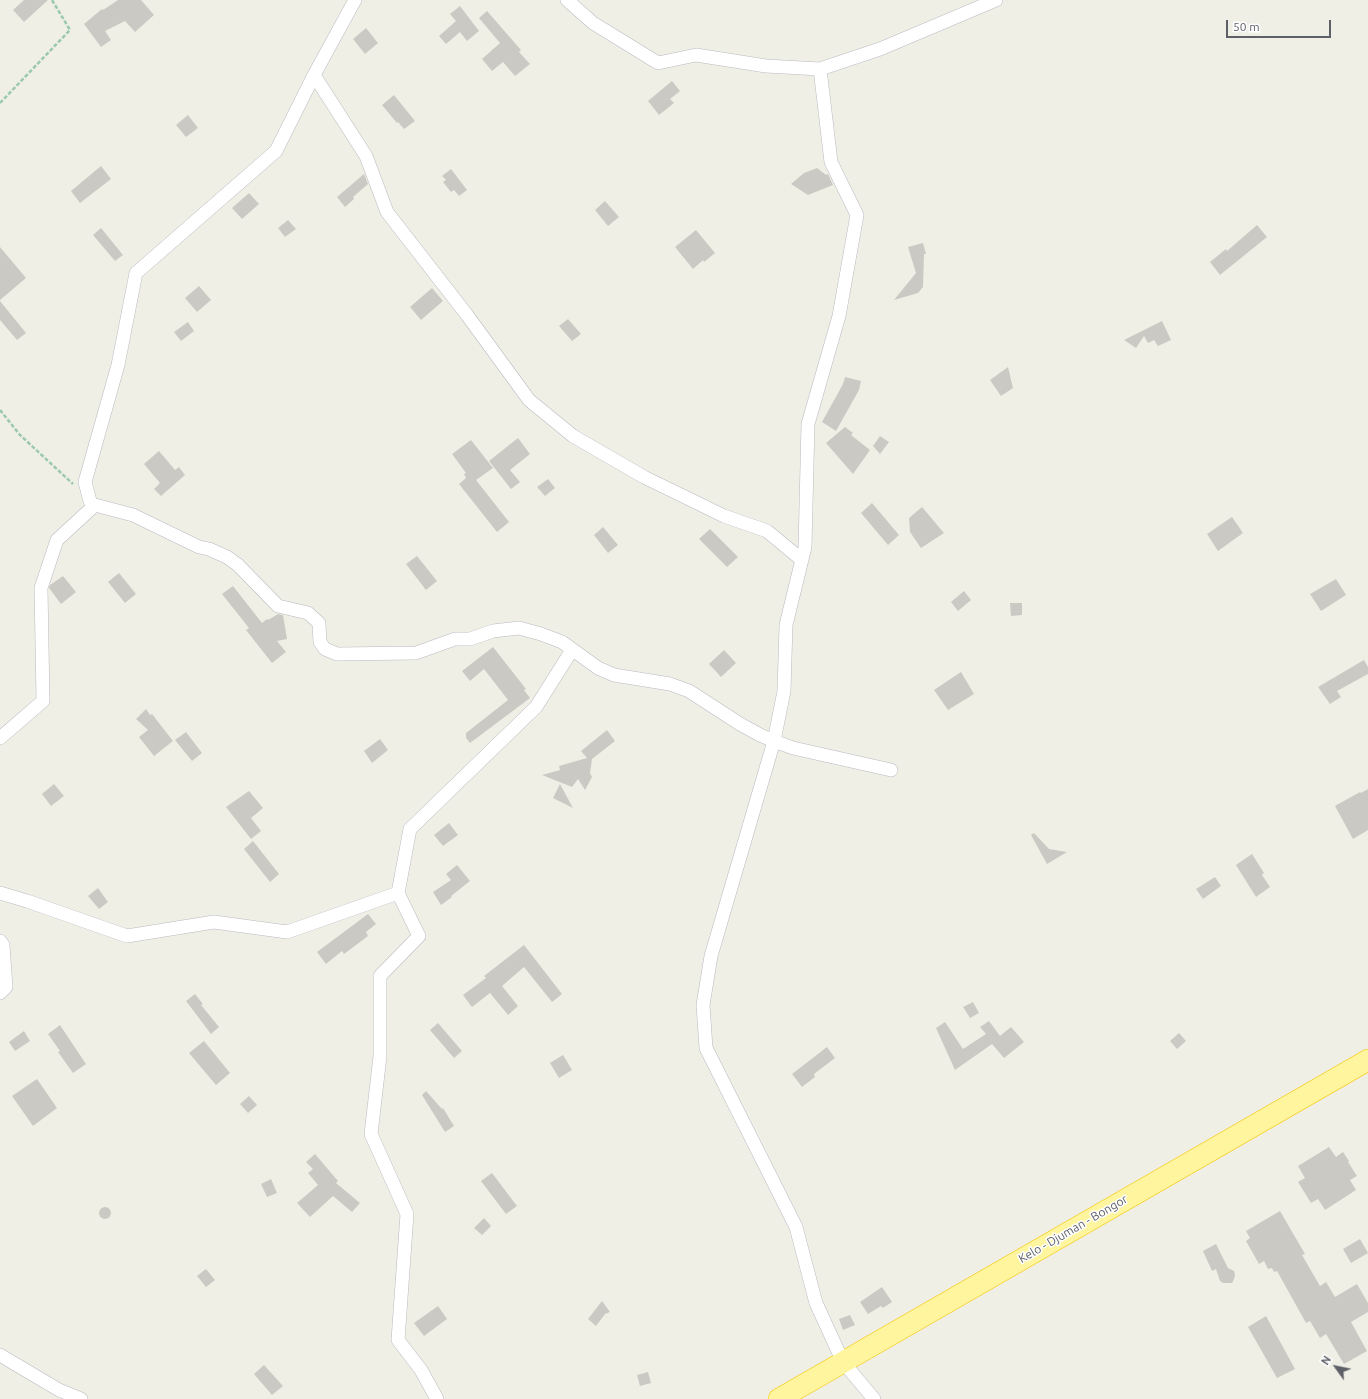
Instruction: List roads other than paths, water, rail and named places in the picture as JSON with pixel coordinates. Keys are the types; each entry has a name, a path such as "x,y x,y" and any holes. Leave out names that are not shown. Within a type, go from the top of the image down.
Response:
{"highway":[{"name":"Kelo - Djuman - Bongor","path":"779,1399 1368,1060"}],"street":[{"path":"90,501 85,482 118,365 136,273 276,151 314,75 355,0"},
{"path":"567,0 593,23 658,63 696,55 766,66 820,69 880,49 996,0"},
{"path":"820,69 831,162 857,215 839,316 808,424 805,547 786,625 784,691 774,741 711,956 703,1004 706,1048 796,1227 816,1303 843,1362 874,1399"},
{"path":"314,75 366,156 387,212 468,316 529,400 573,436 644,477 724,516 767,531 802,560"},
{"path":"0,738 43,701 41,588 57,540 95,505 133,515 199,547 227,557 238,565 278,606 308,612 320,623 320,642 325,649 337,654 416,653 455,639 470,639 493,631 519,628 562,642 598,668 614,675 670,684 689,691 740,724 774,741 793,748 891,770"},
{"path":"437,1399 421,1370 398,1340 407,1214 371,1134 380,1056 380,976 419,936 398,893 410,830 536,707 572,650"},
{"path":"0,893 127,936 214,922 287,932 398,893"},
{"path":"0,941 3,944 6,987 0,993"},
{"path":"0,1356 59,1390 82,1399"}]}
